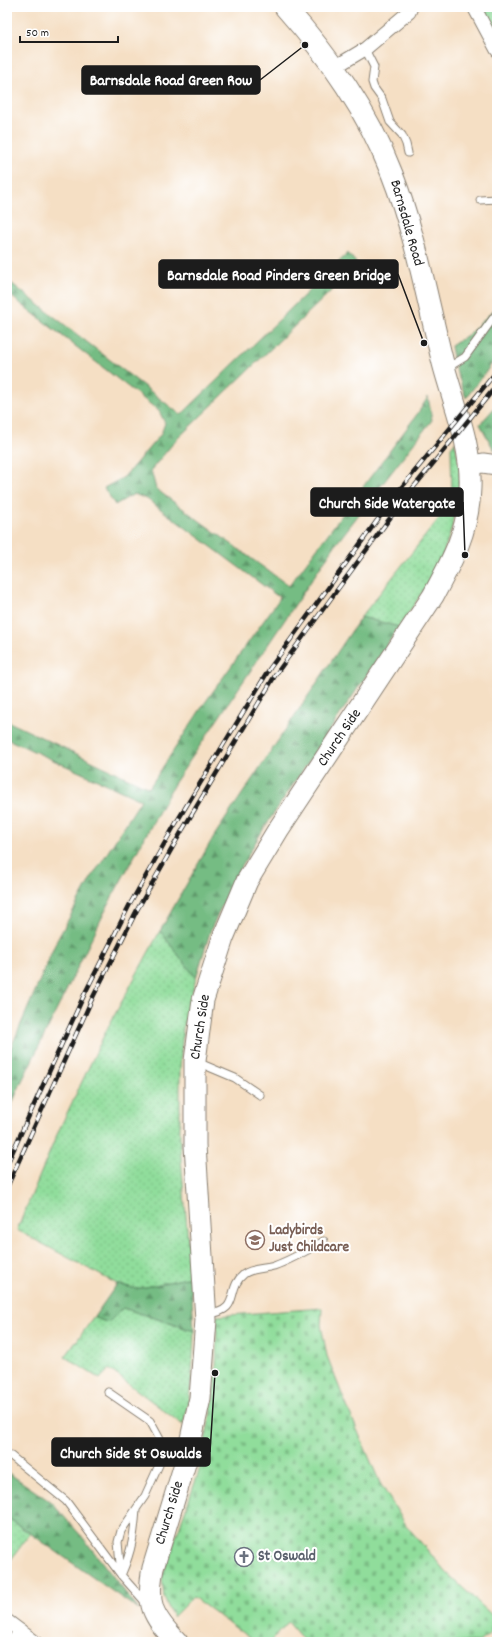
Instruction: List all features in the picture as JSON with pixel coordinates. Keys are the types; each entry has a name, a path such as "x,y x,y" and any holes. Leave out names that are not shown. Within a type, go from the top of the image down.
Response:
{"main road":[{"name":"Barnsdale Road","path":"286,7 335,67 364,113 392,173 413,241 445,370 471,465"},
{"path":"471,465 484,463 497,465"},
{"name":"Church Side","path":"177,1642 164,1628 154,1612 150,1590 153,1568 188,1457 200,1398 206,1314 195,1145 195,1061 203,1000 223,938 244,887 278,830 433,596 450,565 463,535 468,510 471,465"}],"street":[{"path":"335,67 365,49 409,12 411,7"},
{"path":"474,7 497,50"},
{"path":"7,1621 17,1637 35,1642"}],"lane":[{"path":"365,49 374,67 372,82 374,88 382,99 390,122 402,135 408,153"},
{"path":"480,200 497,198"},
{"path":"445,370 465,357 497,313"},
{"path":"195,1061 235,1078 260,1095"},
{"path":"206,1314 219,1313 227,1308 238,1283 245,1274 283,1262 324,1241"},
{"path":"108,1392 150,1422 162,1443 159,1465 145,1496 121,1531 118,1542 121,1575"},
{"path":"11,1456 66,1501 121,1575 154,1612"},
{"path":"121,1575 130,1553 134,1534 136,1508"}],"green space":[{"path":"483,7 497,7 497,34"},
{"path":"348,253 358,265 176,440 151,470 156,489 289,586 418,413 428,397 432,420 336,544 174,784 111,899 21,1083 7,1116 7,1057 56,942 90,880 141,800 7,739 7,721 149,788 204,704 280,598 147,499 134,494 115,505 104,488 124,477 161,434 165,423 159,411 7,293 7,280 181,415"},
{"path":"497,307 497,349 494,361 466,398 454,364 451,346 469,334"},
{"path":"497,405 497,445 494,450 480,424"},
{"path":"455,442 460,470 458,501 452,527 442,557 426,587 399,627 361,617 452,502 451,447"},
{"path":"361,617 399,627 264,828 237,874 211,929 196,978 160,931 214,836"},
{"path":"160,931 196,978 183,1028 180,1070 180,1145 191,1277 137,1289 117,1284 17,1230 58,1132 107,1029"},
{"path":"191,1277 194,1331 123,1308 108,1323 94,1317 117,1284 137,1289"},
{"path":"123,1308 194,1331 192,1378 183,1425 109,1369 100,1379 65,1357 94,1317 108,1323"},
{"path":"322,1308 321,1325 327,1356 380,1483 406,1525 446,1572 497,1620 497,1628 479,1642 305,1642 288,1622 270,1642 255,1642 193,1597 173,1617 164,1598 162,1577 199,1471 210,1417 216,1372 217,1316"},
{"path":"7,1472 51,1502 84,1539 139,1610 7,1517"},
{"path":"7,1517 30,1534 7,1565"}],"railway":[{"path":"7,1164 85,993 130,904 176,823 270,668 397,493 497,371"},
{"path":"7,1187 92,999 137,910 183,829 276,674 404,499 497,385"}],"place":[{"name":"Barnsdale Road Green Row","path":"305,45"},
{"name":"Barnsdale Road Pinders Green Bridge","path":"424,343"},
{"name":"Church Side Watergate","path":"465,555"},
{"name":"Ladybirds Just Childcare","path":"255,1240"},
{"name":"Church Side St Oswalds","path":"215,1373"},
{"name":"St Oswald","path":"244,1557"}]}
